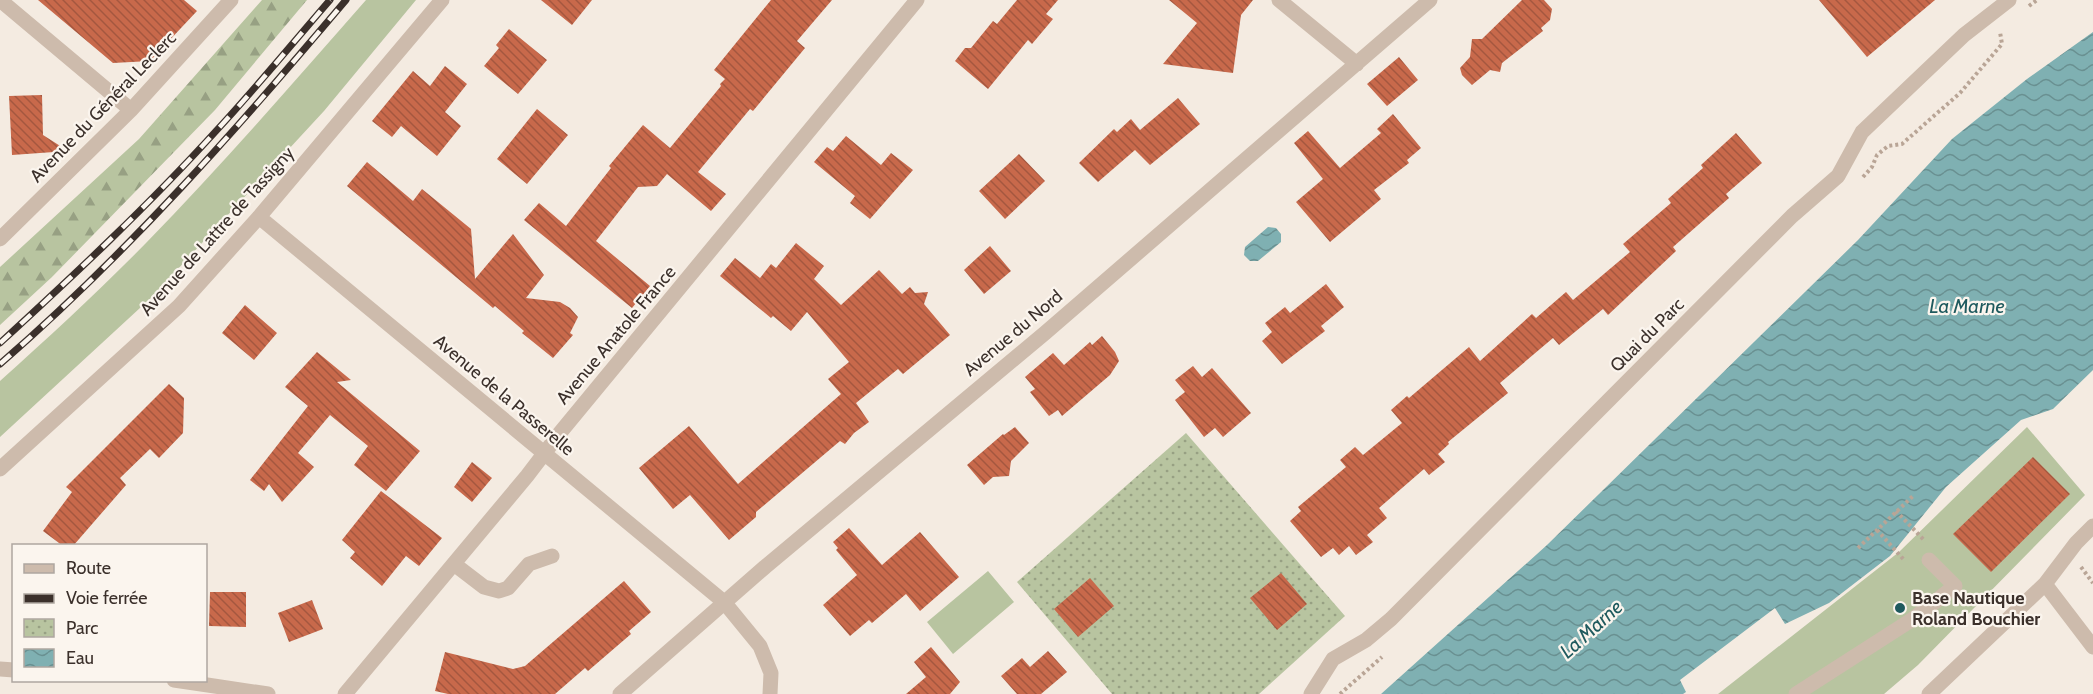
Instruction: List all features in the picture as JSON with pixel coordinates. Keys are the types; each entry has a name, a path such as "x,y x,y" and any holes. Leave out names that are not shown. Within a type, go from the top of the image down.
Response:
{"street":[{"path":"0,0 131,110"},
{"name":"Avenue du Général Leclerc","path":"0,239 131,110 231,0"},
{"name":"Avenue de Lattre de Tassigny","path":"0,469 178,306 259,218 442,0"},
{"name":"Avenue Anatole France","path":"345,694 917,0"},
{"path":"1279,0 1357,64"},
{"name":"Avenue du Nord","path":"620,694 724,603 1045,333 1430,0"},
{"name":"Quai du Parc","path":"1311,694 1333,658 1366,640 1391,619 1792,216 1838,176 1862,132 1964,35 2009,0"},
{"name":"Avenue de la Passerelle","path":"259,218 724,603 760,646 771,673 770,694"},
{"path":"1929,694 2045,584 2076,543 2093,526"},
{"path":"454,564 483,587 499,591 508,588 529,564 552,556"},
{"path":"1796,694 1913,619 1955,586 1929,560"},
{"path":"2045,584 2093,647"},
{"path":"181,682 268,694"}],"path":[{"path":"1858,548 1913,496"},
{"path":"1896,511 1925,542"},
{"path":"1876,530 1905,561"}],"green space":[{"path":"262,0 307,0 215,110 52,277 0,325 0,267 139,139"},
{"path":"366,0 416,0 324,111 153,296 0,437 0,381 92,296 174,214"},
{"name":"Base Nautique Roland Bouchier","path":"2027,427 2085,495 1918,665 1884,694 1718,694 1899,552"},
{"path":"1186,433 1345,616 1259,694 1112,694 1017,582"},
{"path":"988,571 1014,602 953,654 927,622"}],"water":[{"name":"La Marne","path":"2093,32 2093,370 2053,409 2021,420 1946,487 1890,556 1829,603 1785,624 1775,608 1680,680 1686,692 1683,694 1381,694 1547,545 1858,240 1952,139 2027,79"},
{"path":"1268,227 1276,228 1281,234 1281,242 1258,261 1250,261 1244,255 1245,247"}],"building":[{"path":"38,0 184,0 197,11 150,61 113,63"},
{"path":"541,0 592,0 572,25"},
{"path":"771,0 832,0 797,41 805,48 698,172 726,194 711,211 667,174 657,186 638,187 596,241 650,286 632,308 524,220 539,203 566,226 611,168 609,166 643,125 670,148 725,79 714,70"},
{"path":"1017,0 1058,0 1046,14 1053,19 1032,44 1028,40 988,89 955,61 965,48 971,48 993,21 997,24"},
{"path":"1169,0 1253,0 1241,15 1233,73 1163,64 1197,23"},
{"path":"1522,0 1544,0 1552,9 1550,20 1541,28 1543,31 1502,63 1500,72 1490,70 1472,85 1462,75 1460,68 1470,57 1472,39 1482,39"},
{"path":"1819,0 1935,0 1867,57"},
{"path":"509,29 547,60 518,94 484,66 499,48 496,45"},
{"path":"1399,57 1418,80 1387,106 1367,84"},
{"path":"445,66 467,84 445,112 461,126 437,156 401,126 392,137 372,121 413,71 430,86"},
{"path":"42,95 43,135 68,151 12,155 9,96"},
{"path":"1178,98 1200,124 1150,165 1135,150 1098,182 1079,163 1114,129 1117,132 1131,119 1140,130"},
{"path":"537,109 568,135 527,184 497,159"},
{"path":"1393,114 1421,148 1407,160 1409,163 1374,190 1381,199 1330,242 1296,202 1323,179 1294,143 1308,131 1340,168 1381,133 1377,129"},
{"path":"1736,133 1762,163 1726,194 1729,198 1673,247 1676,251 1608,315 1603,309 1559,345 1553,338 1500,383 1508,393 1448,442 1449,444 1438,454 1445,462 1429,475 1424,469 1379,508 1387,518 1367,535 1373,542 1356,555 1349,546 1339,555 1333,548 1321,557 1290,521 1301,511 1298,507 1346,467 1340,460 1355,447 1363,455 1402,423 1391,410 1407,396 1409,398 1469,347 1480,361 1532,314 1536,318 1566,292 1573,300 1630,252 1623,244 1671,203 1668,199 1703,168 1701,165"},
{"path":"846,136 881,165 891,153 913,170 870,219 850,203 855,196 814,162 827,147 833,151"},
{"path":"1019,154 1045,181 1005,219 979,191"},
{"path":"367,162 413,201 422,189 471,229 475,279 513,234 544,275 526,298 560,302 578,317 570,333 573,335 553,358 522,333 524,331 495,306 493,308 347,186"},
{"path":"796,243 824,266 814,279 841,305 879,270 902,294 910,287 915,293 928,292 924,304 950,335 903,374 898,369 856,403 869,422 854,433 845,444 840,441 756,512 756,517 729,540 690,495 673,509 639,468 689,426 738,484 841,394 828,379 849,362 807,312 791,331 773,316 771,318 720,276 735,258 760,278 771,264 776,268"},
{"path":"990,246 1011,271 984,294 964,270"},
{"path":"1326,284 1344,307 1321,326 1325,331 1282,364 1262,341 1272,332 1265,323 1285,307 1290,313"},
{"path":"245,305 277,333 254,360 222,333"},
{"path":"1102,336 1119,361 1110,375 1062,416 1058,410 1049,416 1030,392 1035,389 1025,377 1053,353 1064,365 1090,342 1092,345"},
{"path":"317,352 351,380 337,382 420,451 386,491 354,465 368,446 330,415 298,453 314,467 282,502 269,484 264,491 250,480 308,406 285,387"},
{"path":"1193,366 1202,377 1212,368 1251,413 1223,437 1215,428 1204,437 1175,400 1185,392 1175,380"},
{"path":"169,384 184,398 183,433 159,458 150,449 120,478 126,485 75,544 60,544 43,531 72,492 66,487"},
{"path":"1015,427 1029,443 1011,461 1009,476 993,477 984,485 967,465 1003,434"},
{"path":"2033,457 2070,494 1991,572 1953,534"},
{"path":"472,462 492,478 472,502 454,487"},
{"path":"381,491 442,538 419,566 406,556 382,586 350,558 355,552 342,540"},
{"path":"849,528 882,565 920,532 959,577 920,611 906,594 872,623 869,620 850,636 823,605 857,575 836,550 838,548 833,542"},
{"path":"1281,573 1307,604 1277,630 1250,598"},
{"path":"1090,578 1114,606 1078,637 1054,609"},
{"path":"624,581 651,612 629,631 631,634 588,671 585,668 555,694 448,694 435,691 445,652 513,669 525,666"},
{"path":"210,592 246,592 246,627 209,626"},
{"path":"312,600 323,629 289,642 278,613"},
{"path":"931,647 960,682 950,694 906,694 926,677 914,662"},
{"path":"1048,651 1067,672 1041,694 1017,694 1001,676 1022,658 1030,667"}],"railway":[{"path":"0,343 83,266 190,159 330,0"},
{"path":"0,364 92,279 180,189 346,0"}],"place":[{"name":"Base Nautique Roland Bouchier","path":"1900,608"}]}
